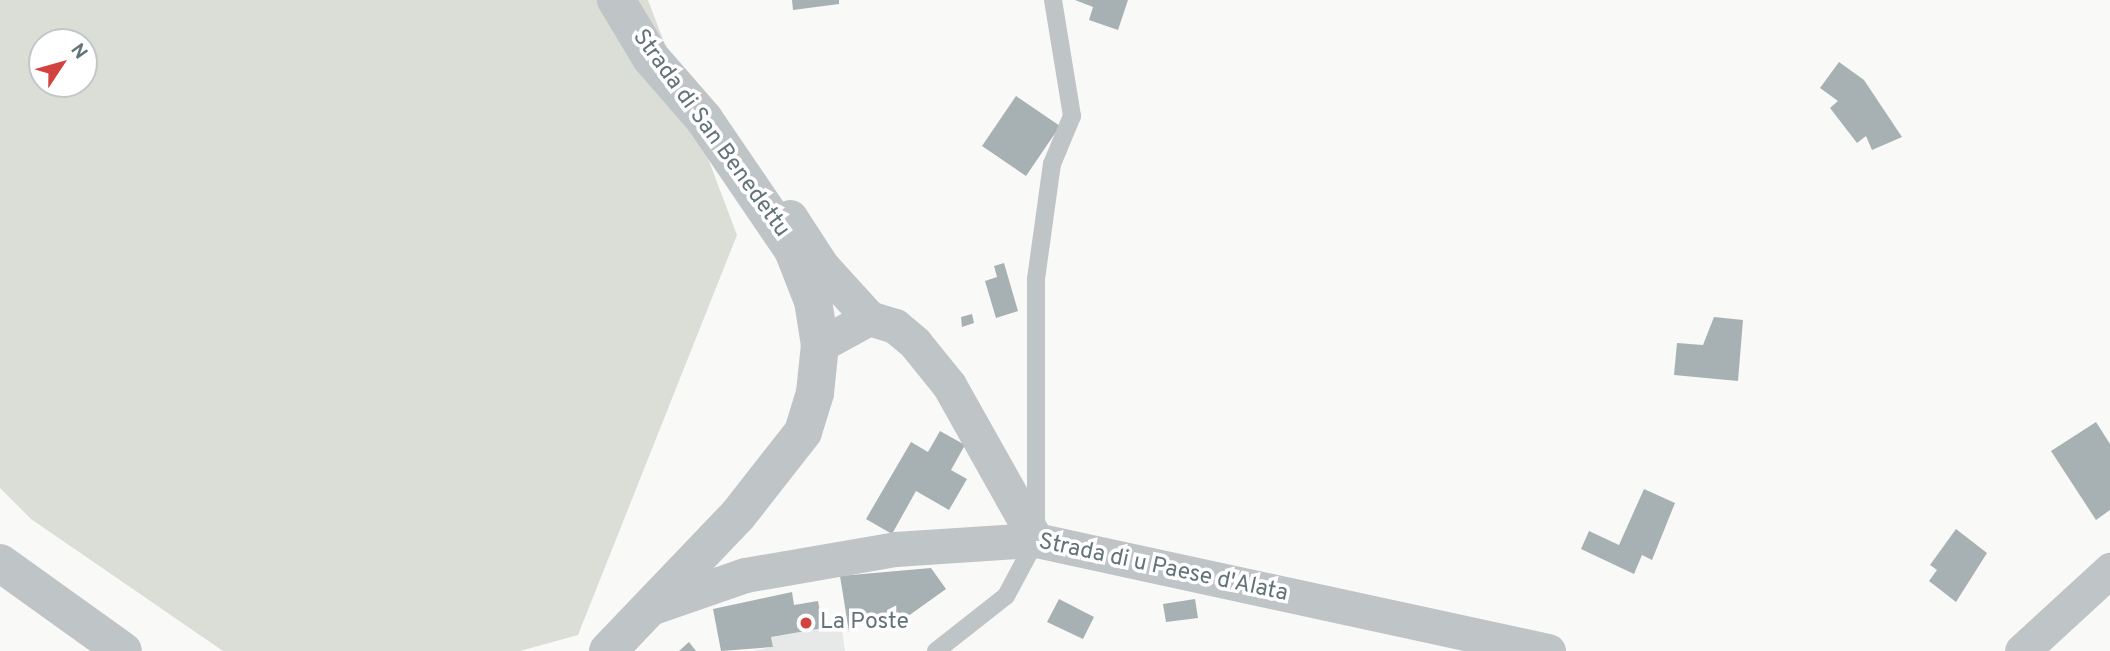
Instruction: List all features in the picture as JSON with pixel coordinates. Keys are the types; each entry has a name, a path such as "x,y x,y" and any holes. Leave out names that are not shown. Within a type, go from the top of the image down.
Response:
{"street":[{"name":"Strada di San Benedettu","path":"608,651 653,607 803,432 816,393 820,345 813,301 765,206 651,58 616,0"},
{"path":"765,206 795,219 821,265 869,318 895,326 949,385 1036,540"},
{"path":"820,345 869,318"},
{"name":"Strada di u Paese d'Alata","path":"653,607 759,572 895,549 1036,540 1548,651"},
{"path":"0,563 123,651"},
{"path":"2022,651 2110,570"}],"lane":[{"path":"936,651 1006,596 1036,540 1036,279 1052,164 1072,117 1053,0"}],"shaded area":[{"path":"0,0 648,0 737,235 578,635 520,651 223,651 31,519 0,488"},
{"path":"823,628 842,630 845,651 752,651 773,647 771,637"}],"building":[{"path":"792,0 839,0 839,4 793,10"},
{"path":"1075,0 1128,0 1118,30 1089,20 1093,7"},
{"path":"1839,62 1864,80 1902,137 1872,150 1866,136 1857,143 1830,108 1838,101 1820,88"},
{"path":"1016,96 1060,126 1026,176 982,146"},
{"path":"1004,263 1018,311 996,318 985,281 997,277 994,266"},
{"path":"972,314 974,323 962,327 961,317"},
{"path":"1714,317 1743,320 1738,381 1674,375 1677,343 1703,345"},
{"path":"2096,422 2110,444 2110,510 2096,520 2051,451"},
{"path":"940,431 965,445 951,470 967,479 949,510 916,491 892,534 866,519 911,442 928,452"},
{"path":"1644,489 1675,503 1652,560 1642,555 1634,574 1581,549 1589,531 1619,545"},
{"path":"1956,529 1987,553 1956,602 1929,581 1937,570 1930,565"},
{"path":"931,568 946,589 890,629 883,620 870,630 864,621 849,632 840,576"},
{"path":"792,592 794,605 818,601 823,628 771,637 773,647 721,651 713,609"},
{"path":"1059,599 1094,617 1083,639 1047,622"},
{"path":"1195,599 1198,618 1166,622 1163,604"},
{"path":"689,642 696,651 679,651"}],"place":[{"name":"La Poste","path":"806,623"}]}
